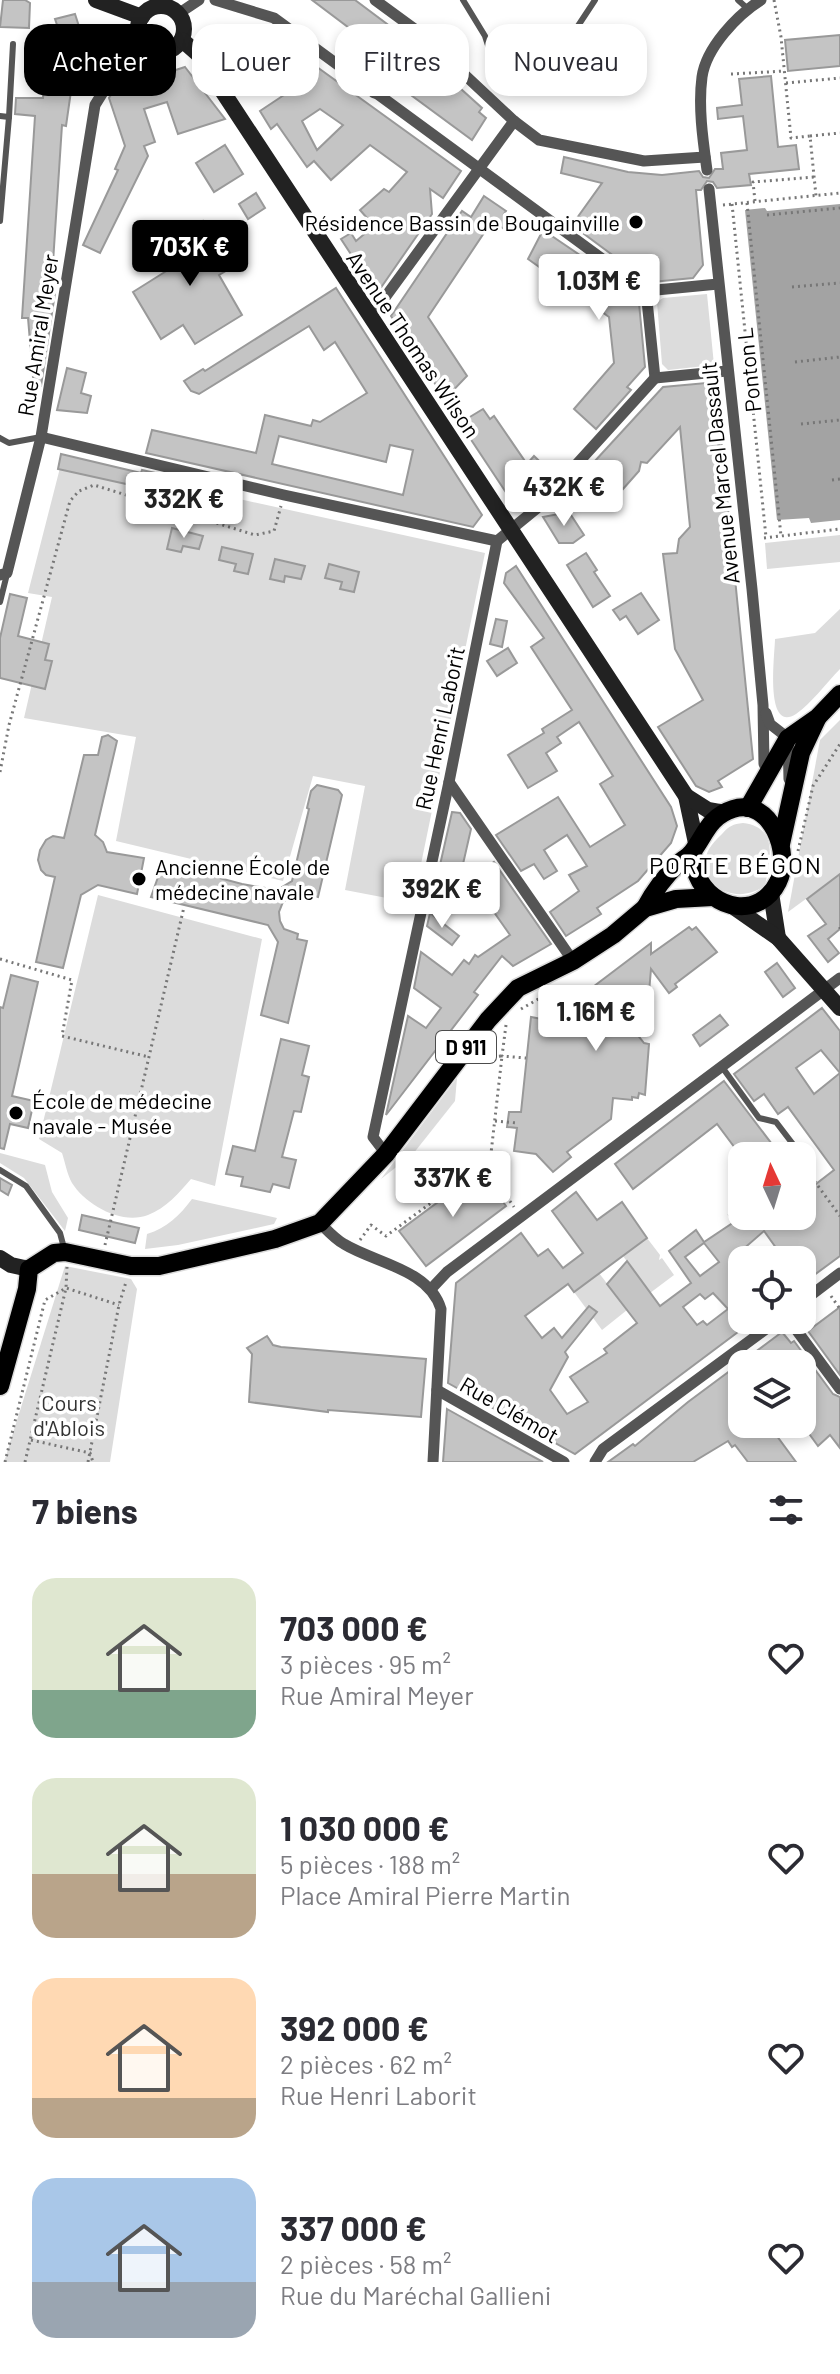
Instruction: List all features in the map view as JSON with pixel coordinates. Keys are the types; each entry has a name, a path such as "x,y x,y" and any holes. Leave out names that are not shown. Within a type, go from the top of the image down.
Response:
{"main road":[{"path":"748,808 788,738 818,717 840,694"},
{"path":"781,844 766,817 748,808 725,813 713,822 695,847 697,875 713,897 735,908 762,900 771,893 781,876 781,844 801,753 818,717"},
{"name":"D 911","path":"65,1252 131,1266 174,1263 275,1239 320,1223 386,1154 464,1051 518,988 573,961 613,935 645,908 656,887 695,847"},
{"name":"D 911","path":"645,908 676,899 713,897"},
{"path":"0,1386 27,1289 29,1269 54,1253 65,1252"}],"street":[{"path":"96,0 142,17"},
{"path":"139,24 142,17 157,7 173,9 199,0"},
{"path":"215,0 274,18 335,64"},
{"path":"375,0 408,24"},
{"path":"707,170 702,75 712,52 726,32 761,0"},
{"path":"176,45 182,40 184,26 180,7"},
{"name":"Avenue Thomas Wilson","path":"182,40 198,54 686,796 695,847"},
{"path":"469,79 539,140 644,161 705,157"},
{"name":"Rue Amiral Meyer","path":"4,574 41,437 88,140 95,105 101,96"},
{"path":"378,96 646,291 718,284"},
{"path":"370,318 514,121"},
{"name":"Avenue Marcel Dassault","path":"709,189 763,705 764,764 769,770"},
{"path":"646,291 655,378"},
{"path":"41,437 284,495 497,541 536,509 655,378 727,371"},
{"name":"Rue Henri Laborit","path":"386,1154 373,1137 497,541"},
{"name":"Avenue Marcel Dassault","path":"763,705 770,724 788,738"},
{"path":"788,738 789,814"},
{"path":"449,782 573,961"},
{"path":"686,796 708,810 725,813"},
{"path":"771,893 778,938"},
{"path":"735,908 778,938 840,1008"},
{"path":"431,1289 447,1272 840,978"},
{"path":"320,1223 341,1243 399,1268 431,1289 438,1298 441,1309 433,1462"},
{"path":"0,1258 11,1265 29,1269"},
{"path":"816,1291 840,1273"},
{"path":"595,1462 603,1449 759,1334"},
{"path":"799,1334 840,1389"},
{"name":"Rue Clémot","path":"437,1390 564,1462"}],"lane":[{"path":"463,0 485,36 493,61 513,82 526,84 545,76 595,0"},
{"path":"738,0 748,9"},
{"path":"0,221 13,44"},
{"path":"0,116 9,117"},
{"path":"0,448 9,443 41,437"},
{"path":"0,438 9,443"},
{"name":"Rue Amiral Meyer","path":"0,602 4,574"},
{"path":"722,1067 759,1118 776,1122 791,1142"},
{"path":"0,1170 26,1186 60,1233 65,1252"}],"path":[{"path":"774,0 779,20 791,138 840,133"},
{"path":"731,74 785,71"},
{"path":"786,83 840,78"},
{"path":"810,136 816,196"},
{"path":"755,202 753,182 815,177"},
{"path":"711,206 840,193"},
{"name":"Ponton L","path":"747,203 781,536"},
{"path":"732,204 766,537 840,529"},
{"path":"767,215 840,208"},
{"path":"792,287 840,283"},
{"path":"795,362 840,357"},
{"path":"713,377 726,519 729,521"},
{"path":"801,424 840,420"},
{"path":"832,480 840,479"},
{"path":"0,772 9,725 70,501 79,491 94,485 255,535 274,531 284,495"},
{"path":"795,863 813,786 840,744"},
{"path":"102,1260 184,907"},
{"path":"0,959 72,980 62,1036 149,1057"},
{"path":"519,1010 564,985"},
{"path":"489,1171 506,1020"},
{"path":"464,1051 474,1058 526,1058"},
{"path":"495,1121 517,1123"},
{"path":"353,1249 371,1225 386,1236 484,1164 521,1217"},
{"path":"487,1181 493,1177"},
{"path":"816,1183 840,1216"},
{"path":"25,1462 66,1288 65,1252"},
{"path":"90,1462 119,1305 131,1266"},
{"path":"823,1286 840,1309"},
{"path":"5,1462 45,1300 66,1288 119,1305"},
{"path":"31,1440 90,1453"}],"green space":[{"path":"707,294 714,365 668,370 662,364 657,302 663,298"},
{"path":"62,460 485,553 413,903 345,890 365,786 313,776 283,881 116,841 136,737 24,718 52,597 28,593"},
{"path":"840,535 840,562 767,569 765,543"},
{"path":"840,609 840,669 802,709 786,717 779,713 775,703 775,639 815,633"},
{"path":"840,720 840,874 788,912 820,740"},
{"path":"743,823 762,831 767,838 770,856 765,886 738,894 711,885 706,857 711,846 727,829"},
{"path":"98,895 262,939 215,1186 191,1179 161,1208 138,1217 116,1215 86,1199 72,1183 62,1153 39,1139"},
{"path":"457,1078 455,1101 413,1154 381,1179"},
{"path":"0,1153 45,1165 52,1192 68,1218 65,1231 24,1178 0,1163"},
{"path":"192,1199 277,1218 274,1224 145,1249 147,1234 172,1220"},
{"path":"647,1238 660,1255 659,1260 662,1258 674,1275 650,1293 623,1256"},
{"name":"Cours d'Ablois","path":"65,1266 131,1279 137,1289 110,1462 4,1462"},
{"path":"599,1273 627,1310 602,1330 574,1292"}],"shaded area":[{"path":"840,204 840,520 811,523 809,518 777,520 745,210"}],"building":[{"path":"3,0 25,0 30,3 29,24 24,24 24,28 0,27"},
{"path":"312,0 355,0 387,24 344,24"},
{"path":"75,14 78,24 57,24 55,19"},
{"path":"840,35 840,66 788,71 785,40"},
{"path":"185,67 192,76 192,96 207,96 225,119 178,134 167,102 144,109 155,142 144,146 148,156 100,253 83,245 118,170 115,169 125,146 109,98 176,96 176,70"},
{"path":"319,68 335,80 335,96 357,96 461,171 443,198 430,189 432,214 380,289 375,291 341,239 351,233 356,241 374,226 360,210 384,189 389,192 407,172 370,145 331,180 314,161 307,167 277,124 271,129 260,111 282,96 319,96","holes":["320,109 343,125 317,150 302,121"]},
{"name":"Résidence Bassin de Bougainville","path":"771,76 778,147 796,145 799,169 749,174 751,185 717,188 713,182 707,181 701,190 696,190 703,265 693,278 652,282 572,225 602,183 561,173 564,157 628,172 662,175 699,171 703,177 709,178 715,169 723,169 721,153 747,150 743,116 718,119 717,108 742,105 739,79"},
{"path":"70,96 66,126 62,125 51,293 55,293 41,386 34,389 28,318 22,318 35,116 15,114 16,98"},
{"path":"412,96 469,96 482,108 479,112 486,118 472,140"},
{"path":"225,145 243,174 214,192 196,163"},
{"path":"256,193 265,208 248,219 239,204"},
{"path":"484,196 515,221 507,231 492,221 428,317 467,376 445,399 391,316 462,211 471,217"},
{"path":"203,221 231,268 219,275 242,315 195,344 183,325 161,339 133,292 168,270 157,249"},
{"path":"543,230 624,285 619,290 639,303 645,367 627,387 631,390 596,429 574,409 614,363 609,317 528,259"},
{"path":"336,288 482,515 473,527 146,453 152,430 256,453 265,415 311,426 313,420 320,422 367,393 335,342 324,350 309,326 199,394 191,391 184,381 203,369 205,371","holes":["279,436 386,462 390,445 413,450 403,495 272,464"]},
{"path":"67,368 86,373 81,393 91,396 87,413 57,410"},
{"path":"706,383 707,389 716,388 753,759 718,781 722,787 709,792 696,786 658,727 703,700 675,649 663,554 677,553 679,539 690,527 680,427 647,463 641,462 639,471 623,489 594,462 663,387"},
{"path":"483,409 490,419 494,416 527,464 534,456 554,475 537,494 510,491 507,494 460,423"},
{"path":"61,454 216,487 213,497 186,491 185,497 58,469"},
{"path":"569,512 584,535 573,543 559,543 543,517"},
{"path":"172,528 203,536 199,549 183,546 181,552 167,549"},
{"path":"222,547 253,554 248,574 234,571 236,564 219,560"},
{"path":"586,553 610,596 593,607 567,565"},
{"path":"275,559 305,566 301,579 285,576 284,582 270,579"},
{"path":"329,564 359,572 354,592 340,589 342,582 325,578"},
{"path":"516,566 671,807 677,826 671,843 638,881 597,908 601,914 566,936 550,912 579,891 569,875 587,866 567,835 544,850 557,871 544,879 534,864 521,871 496,835 558,797 590,847 625,825 600,784 613,776 579,722 557,737 561,743 546,753 557,771 528,788 508,755 544,733 542,729 572,710 531,647 544,638 504,583 506,573"},
{"path":"641,593 659,620 638,634 626,616 620,620 613,610"},
{"path":"10,594 27,598 18,636 49,644 45,660 52,661 45,689 0,678 0,638"},
{"path":"496,619 507,621 502,647 490,644"},
{"path":"508,648 517,663 497,676 487,661"},
{"path":"108,735 117,741 95,835 103,842 107,852 144,858 137,894 98,885 81,895 63,968 36,962 55,877 41,870 38,860 40,850 46,840 53,836 64,838 84,755 98,755 102,737"},
{"path":"317,785 338,790 342,795 318,897 307,894 306,898 291,897 283,902 279,912 284,929 298,934 297,939 307,941 288,1023 261,1015 278,942 268,925 151,897 163,863 277,890 292,881 311,791"},
{"path":"452,812 460,813 471,829 458,886 453,890 435,887"},
{"path":"494,862 551,944 513,966 502,956 474,992 478,995 386,1115 408,1016 426,1028 441,1008 414,988 421,952 452,975 464,960 469,964 475,955 478,957 510,935 484,898 479,902 465,882"},
{"path":"840,874 840,929 828,939 839,953 828,962 808,936 826,924 807,899"},
{"path":"430,913 459,936 452,945 427,926"},
{"path":"689,927 692,930 696,927 717,952 675,984 677,987 669,993 651,969 647,1016 633,1029 644,1043 649,1044 645,1095 639,1093 638,1098 632,1097 632,1100 613,1098 611,1119 567,1152 571,1157 553,1172 536,1154 514,1151 517,1128 507,1127 509,1112 521,1112 531,1017 579,1026 581,996 651,943 651,954"},
{"path":"777,963 795,988 783,997 765,972"},
{"path":"11,975 38,982 12,1096 34,1101 28,1128 10,1124 4,1149 0,1148 0,1007 3,1008"},
{"path":"822,1008 840,1031 840,1073 840,1256 816,1274 816,1246 775,1246 764,1231 747,1246 728,1246 728,1309 728,1334 735,1334 575,1454 448,1383 456,1283 521,1233 538,1256 548,1249 563,1268 583,1253 552,1211 576,1192 597,1220 622,1202 647,1238 574,1292 568,1284 525,1316 542,1338 554,1328 562,1338 589,1306 597,1312 565,1352 568,1357 550,1390 567,1414 588,1402 570,1377 607,1353 604,1349 637,1323 607,1284 627,1261 660,1306 691,1283 669,1251 696,1230 704,1242 728,1226 728,1230 816,1230 816,1184 834,1170 788,1107 778,1114 764,1094 754,1101 734,1074","holes":["821,1050 840,1073 814,1094 796,1068","704,1243 719,1262 700,1276 685,1257","713,1293 728,1309 707,1325 703,1321 697,1325 683,1307 700,1294 705,1299"]},
{"path":"720,1015 728,1025 700,1046 693,1035"},
{"path":"281,1039 309,1046 302,1075 309,1077 301,1112 294,1111 282,1157 296,1160 289,1188 273,1184 270,1192 241,1186 243,1177 226,1174 233,1146 255,1151"},
{"path":"724,1081 770,1142 730,1142 717,1124 633,1189 615,1164"},
{"path":"480,1171 506,1206 426,1266 399,1231"},
{"path":"0,1178 12,1185 8,1195 0,1190"},
{"path":"82,1215 139,1228 135,1243 79,1230"},
{"path":"840,1307 840,1375 810,1334 816,1334 816,1325"},
{"path":"784,1334 801,1350 758,1350"},
{"path":"267,1336 273,1345 281,1347 426,1359 421,1417 328,1412 249,1402 252,1354 247,1348"},
{"path":"816,1371 833,1394 840,1397 840,1448 830,1435 818,1446 812,1438 816,1438"},
{"path":"728,1372 728,1438 778,1438 796,1462 748,1462 728,1441 693,1462 608,1462 633,1444 635,1446"},
{"path":"447,1409 499,1438 543,1462 443,1462"}],"place":[{"name":"Résidence Bassin de Bougainville","path":"636,222"},
{"name":"Ancienne École de médecine navale","path":"139,879"},
{"name":"École de médecine navale - Musée","path":"16,1113"}],"district":[{"name":"PORTE BÉGON","path":"736,864"}]}
